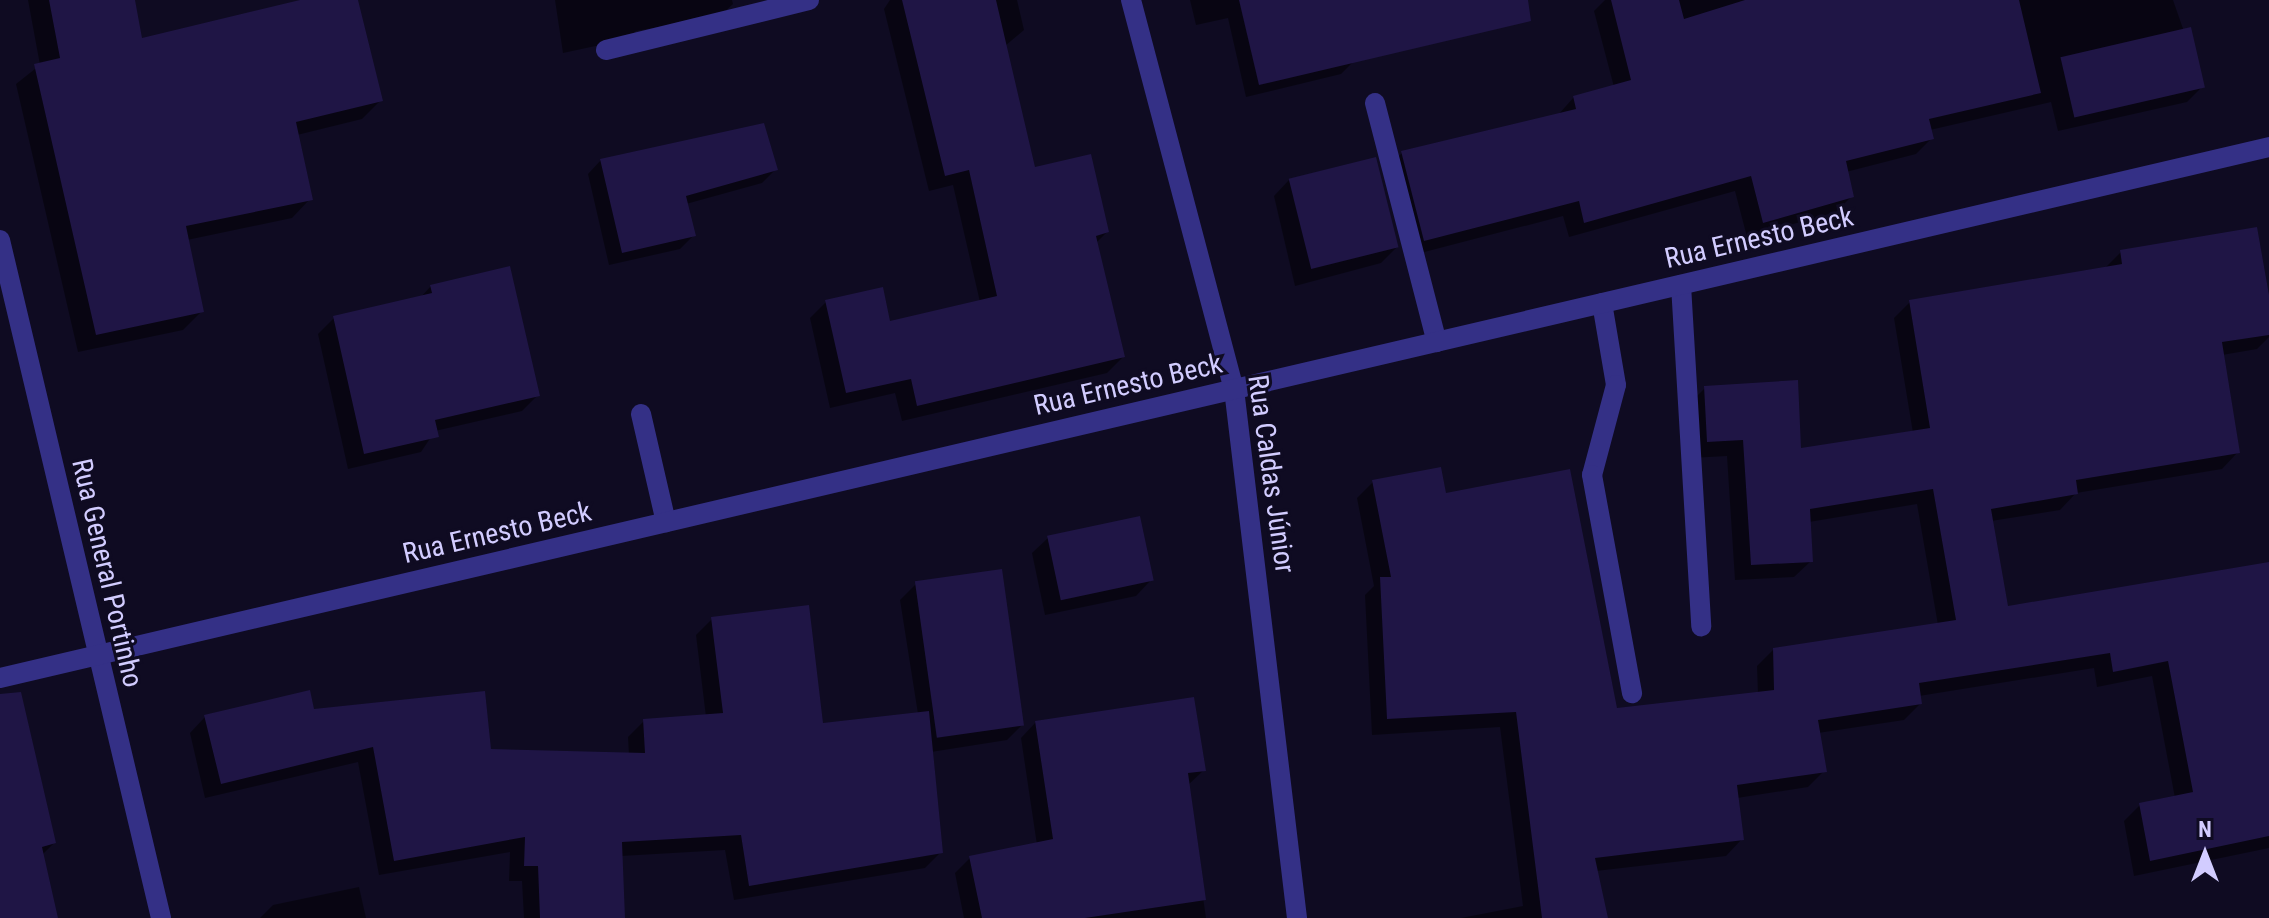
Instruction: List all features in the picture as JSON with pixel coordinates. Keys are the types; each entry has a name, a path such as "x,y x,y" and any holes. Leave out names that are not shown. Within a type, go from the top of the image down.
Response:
{"street":[{"path":"606,50 809,0"},
{"name":"Rua Caldas Júnior","path":"1131,0 1234,389 1297,918"},
{"path":"1375,103 1437,342"},
{"name":"Rua Ernesto Beck","path":"0,678 2269,147"},
{"name":"Rua General Portinho","path":"0,240 161,918"},
{"path":"1681,285 1701,626"},
{"path":"1602,303 1616,385 1592,475 1632,693"},
{"path":"641,414 666,522"}],"building":[{"path":"49,0 135,0 142,38 300,0 358,0 383,101 296,122 313,200 186,226 204,312 96,335 34,64 60,58"},
{"path":"902,0 996,0 1035,167 1091,154 1109,232 1096,236 1125,357 917,406 911,379 846,393 825,300 883,287 890,321 997,296 969,170 945,176"},
{"path":"1239,0 1528,0 1531,21 1259,85"},
{"path":"1611,0 1679,0 1684,19 1745,0 2019,0 2041,93 1929,119 1934,139 1846,161 1854,197 1763,223 1751,176 1584,223 1579,201 1424,241 1401,151 1576,109 1573,96 1631,80"},
{"path":"2191,27 2205,87 2074,118 2060,57"},
{"path":"764,123 778,170 686,196 696,236 622,253 600,159"},
{"path":"1376,157 1398,247 1311,269 1289,179"},
{"path":"2257,227 2269,295 2269,335 2222,342 2240,453 2076,480 2078,494 1991,509 2008,606 2269,562 2269,836 2150,861 2139,803 2193,792 2168,661 2113,672 2110,653 1919,683 1922,704 1818,720 1827,772 1737,785 1744,840 1595,858 1608,918 1542,918 1516,712 1387,719 1380,577 1391,577 1372,480 1441,467 1446,493 1570,469 1617,708 1774,690 1773,648 1956,620 1933,489 1810,509 1813,562 1751,565 1743,440 1707,442 1704,386 1798,380 1801,448 1930,428 1909,300 2122,264 2120,250"},
{"path":"510,266 540,396 435,420 439,437 364,454 333,316 432,293 430,285"},
{"path":"1140,516 1154,581 1061,600 1047,536"},
{"path":"1002,569 1024,725 937,738 915,581"},
{"path":"809,605 823,723 929,711 943,853 749,886 741,835 622,842 625,918 540,918 538,866 524,866 525,837 394,861 373,747 221,784 204,715 310,690 314,709 485,691 491,749 645,753 643,719 723,713 711,617"},
{"path":"21,692 56,843 42,847 58,918 0,918 0,694"},
{"path":"1194,697 1206,771 1188,773 1206,900 1085,918 982,918 969,856 1053,839 1035,721"}]}
